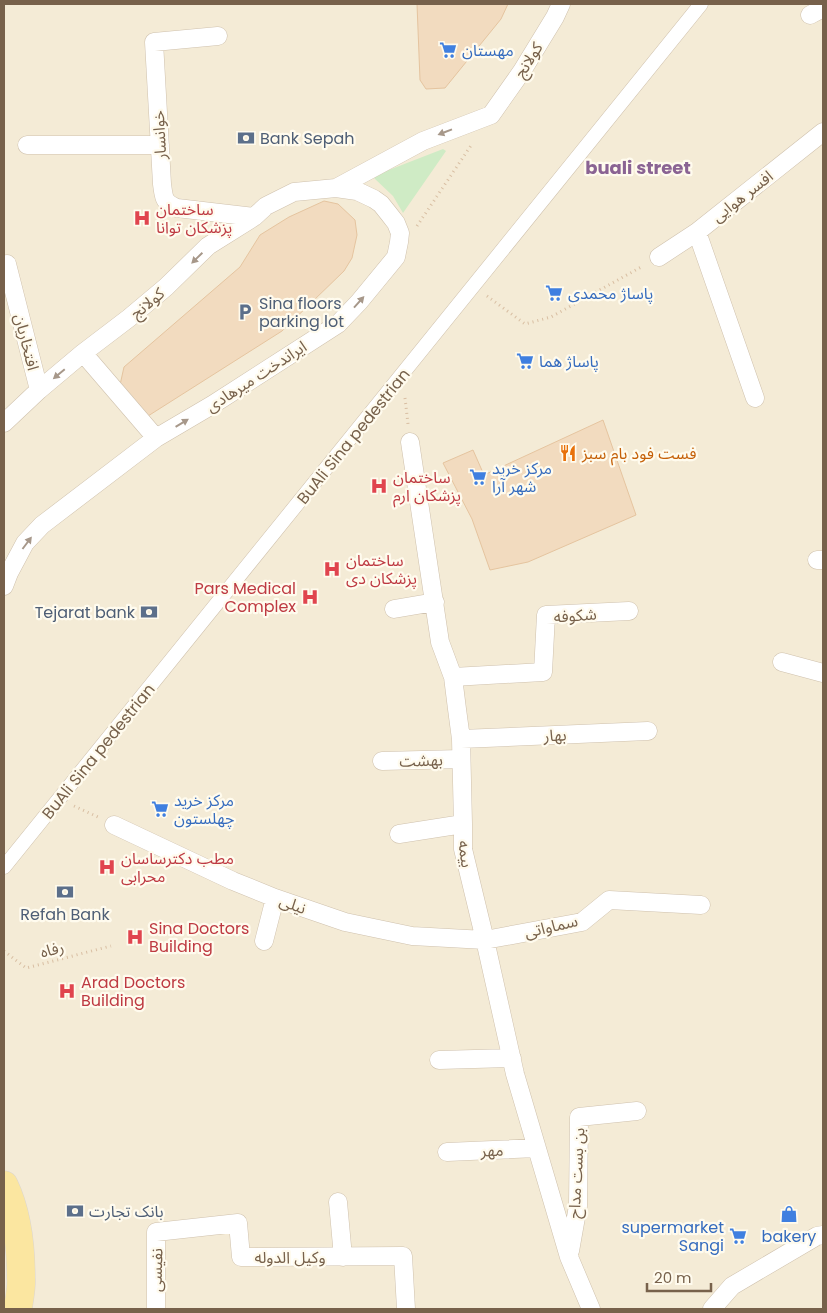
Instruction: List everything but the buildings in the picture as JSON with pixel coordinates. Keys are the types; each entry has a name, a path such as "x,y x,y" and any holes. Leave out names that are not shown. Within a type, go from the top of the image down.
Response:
{"main road":[{"path":"4,1185 8,1193 19,1236 22,1280 18,1309"}],"street":[{"name":"کولانج","path":"491,115 522,71 561,4"},
{"name":"BuAli Sina pedestrian","path":"4,867 701,4"},
{"name":"خوانسار","path":"218,36 154,42 164,197 169,204 177,208 254,217"},
{"path":"336,188 423,141 491,115"},
{"name":"افسر هوایی","path":"659,257 697,232 823,132"},
{"path":"27,145 160,145"},
{"name":"کولانج","path":"4,423 83,353 166,287 208,246 254,217 266,206 294,192 336,188"},
{"path":"336,188 357,191 381,204 396,223 400,233 396,258"},
{"path":"697,232 755,398"},
{"name":"ایراندخت میرهادی","path":"4,586 25,543 42,525 156,438 212,405 338,324 396,258"},
{"name":"افتخاریان","path":"7,264 39,390"},
{"path":"83,353 156,438"},
{"name":"بیمه","path":"410,442 440,642 453,677 461,739 463,849 515,1074 569,1257 591,1309"},
{"path":"394,609 435,602"},
{"name":"شکوفه","path":"453,677 543,672 546,616 629,611"},
{"path":"782,662 823,673"},
{"name":"بهار","path":"461,739 648,731"},
{"name":"بهشت","path":"382,761 461,759"},
{"path":"399,834 463,824"},
{"name":"نیلی","path":"114,825 234,881 275,898 345,922 412,936 485,940"},
{"path":"264,941 275,898"},
{"name":"سماواتی","path":"485,940 582,922 610,900 701,905"},
{"path":"439,1060 512,1058"},
{"name":"بن بست مداح","path":"569,1257 578,1206 579,1117 637,1111"},
{"name":"مهر","path":"447,1152 537,1148"},
{"path":"338,1202 343,1257"},
{"name":"وکیل الدوله","path":"156,1232 238,1223 241,1257 403,1256 406,1309"},
{"name":"نفیسی","path":"156,1232 156,1309"},
{"path":"712,1309 732,1286 821,1232"}],"path":[{"path":"396,258 491,115"},
{"path":"473,286 525,324 551,316 659,257"},
{"path":"403,374 410,442"},
{"path":"59,799 114,825"},
{"name":"رفاه","path":"4,951 26,968 111,946"}],"shaded area":[{"path":"4,4 823,4 823,1309 4,1309"}],"green space":[{"path":"443,149 446,151 403,213 393,196 374,178 376,175"}],"place":[{"name":"مهستان","path":"448,50"},
{"name":"Bank Sepah","path":"246,138"},
{"name":"ساختمان پزشکان توانا","path":"142,218"},
{"name":"پاساژ محمدی","path":"554,293"},
{"name":"Sina floors parking lot","path":"245,312"},
{"name":"پاساژ هما","path":"525,361"},
{"name":"فست فود بام سبز","path":"568,453"},
{"name":"مرکز خرید شهر آرا","path":"478,477"},
{"name":"ساختمان پزشکان ارم","path":"379,486"},
{"name":"ساختمان پزشکان دی","path":"332,569"},
{"name":"Pars Medical Complex","path":"310,597"},
{"name":"Tejarat bank","path":"149,612"},
{"name":"مرکز خرید چهلستون","path":"160,809"},
{"name":"مطب دکترساسان محرابی","path":"107,867"},
{"name":"Refah Bank","path":"65,892"},
{"name":"Sina Doctors Building","path":"135,937"},
{"name":"Arad Doctors Building","path":"67,991"},
{"name":"بانک تجارت","path":"75,1211"},
{"name":"bakery","path":"789,1214"},
{"name":"supermarket Sangi","path":"738,1236"}],"district":[{"name":"buali street","path":"638,168"}]}
